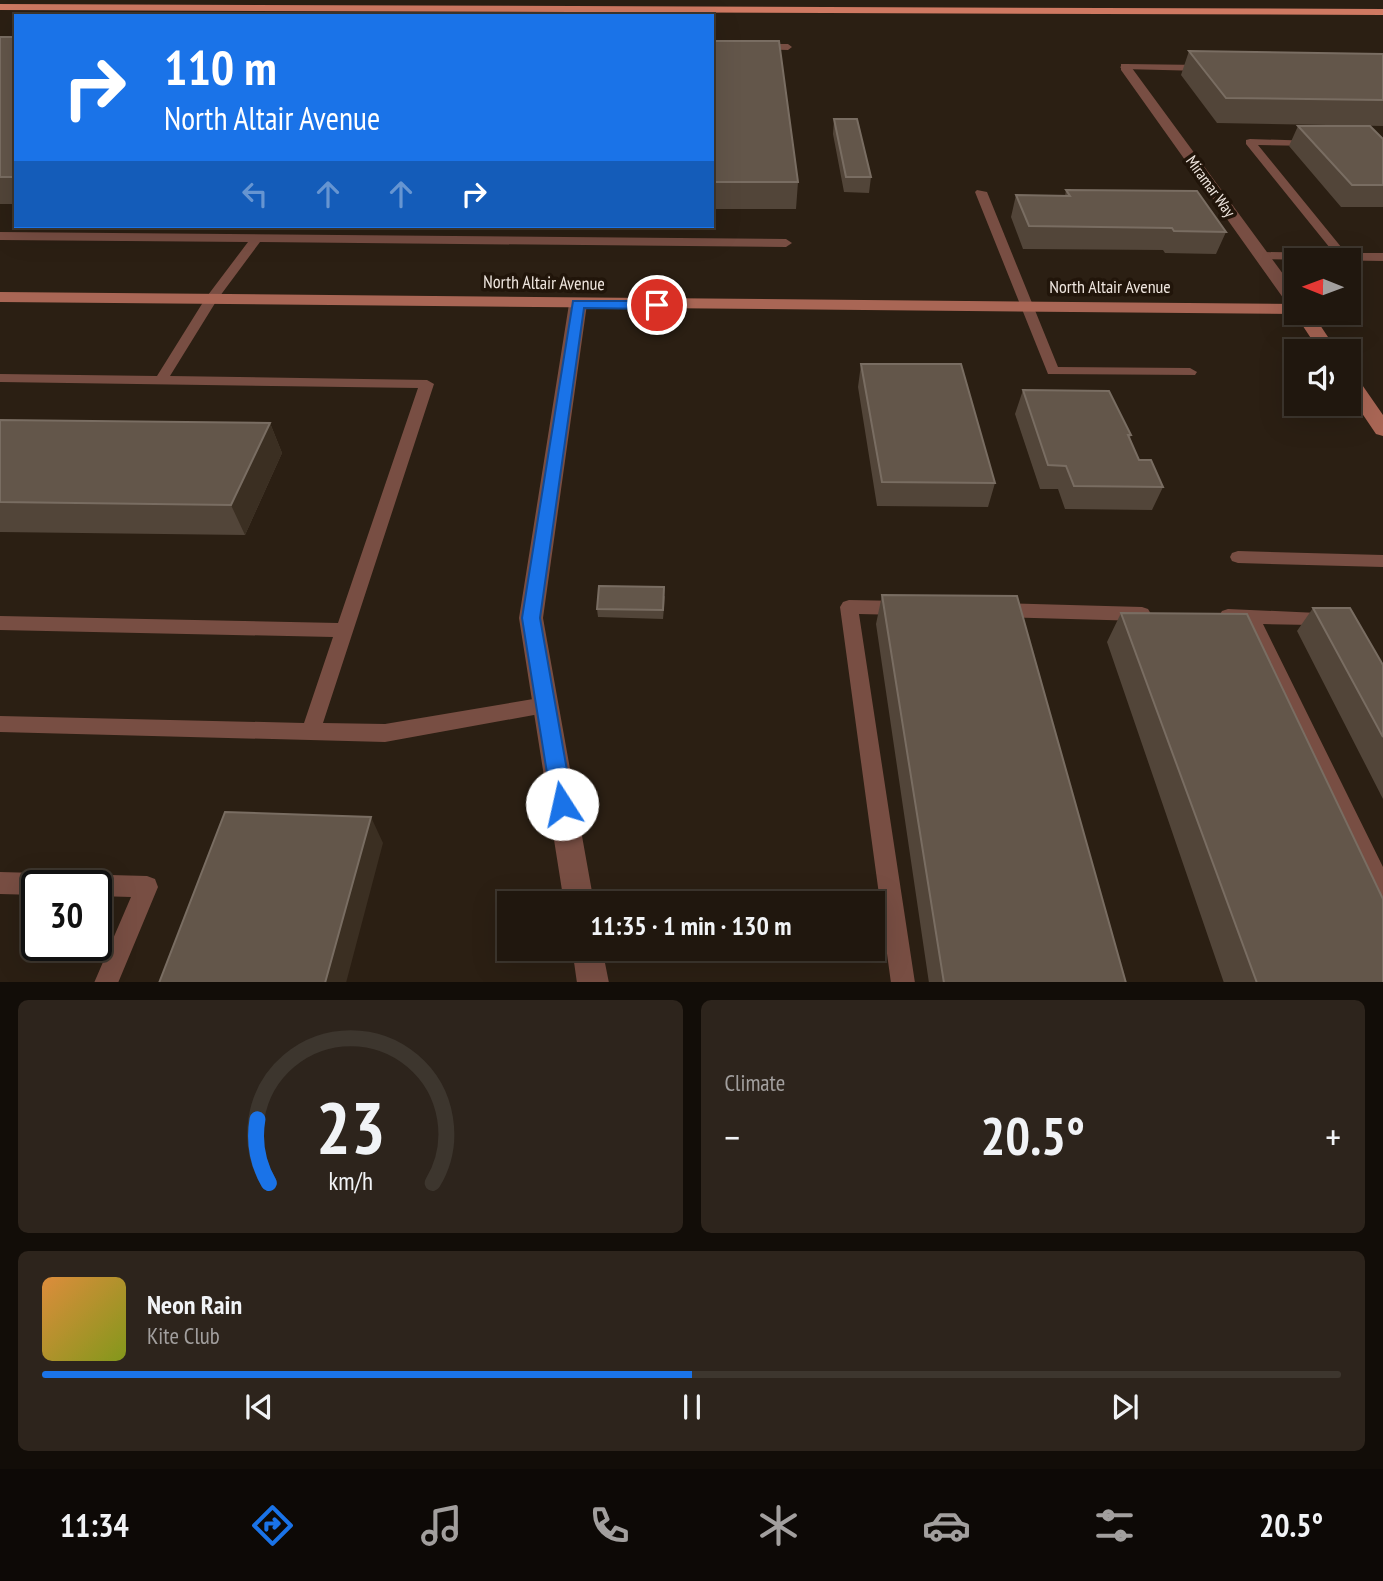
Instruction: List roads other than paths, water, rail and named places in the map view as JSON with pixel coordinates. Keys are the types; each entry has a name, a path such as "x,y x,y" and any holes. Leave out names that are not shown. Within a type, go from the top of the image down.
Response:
{"main road":[{"path":"0,7 1115,14 1383,12"},
{"path":"1115,14 1330,25"}],"street":[{"name":"Miramar Way","path":"1125,67 1284,289"},
{"name":"North Altair Avenue","path":"0,297 578,304 1284,307"},
{"path":"577,891 531,618 578,304"},
{"path":"1361,397 1383,429"},
{"path":"589,961 593,982"}],"lane":[{"path":"750,47 788,47"},
{"path":"1125,67 1218,68"},
{"path":"1330,143 1250,142 1336,248"},
{"path":"981,192 1053,371 1190,372"},
{"path":"0,236 786,243"},
{"path":"161,380 211,299 256,239"},
{"path":"1261,256 1284,256"},
{"path":"1362,257 1383,257"},
{"path":"0,378 427,384 311,731"},
{"path":"1238,557 1383,561"},
{"path":"903,982 849,607 917,608"},
{"path":"985,610 1159,614"},
{"path":"1211,616 1312,618"},
{"path":"1251,617 1383,891"},
{"path":"0,623 344,630"},
{"path":"0,724 385,733 545,705"},
{"path":"0,883 146,887 106,982"}]}
